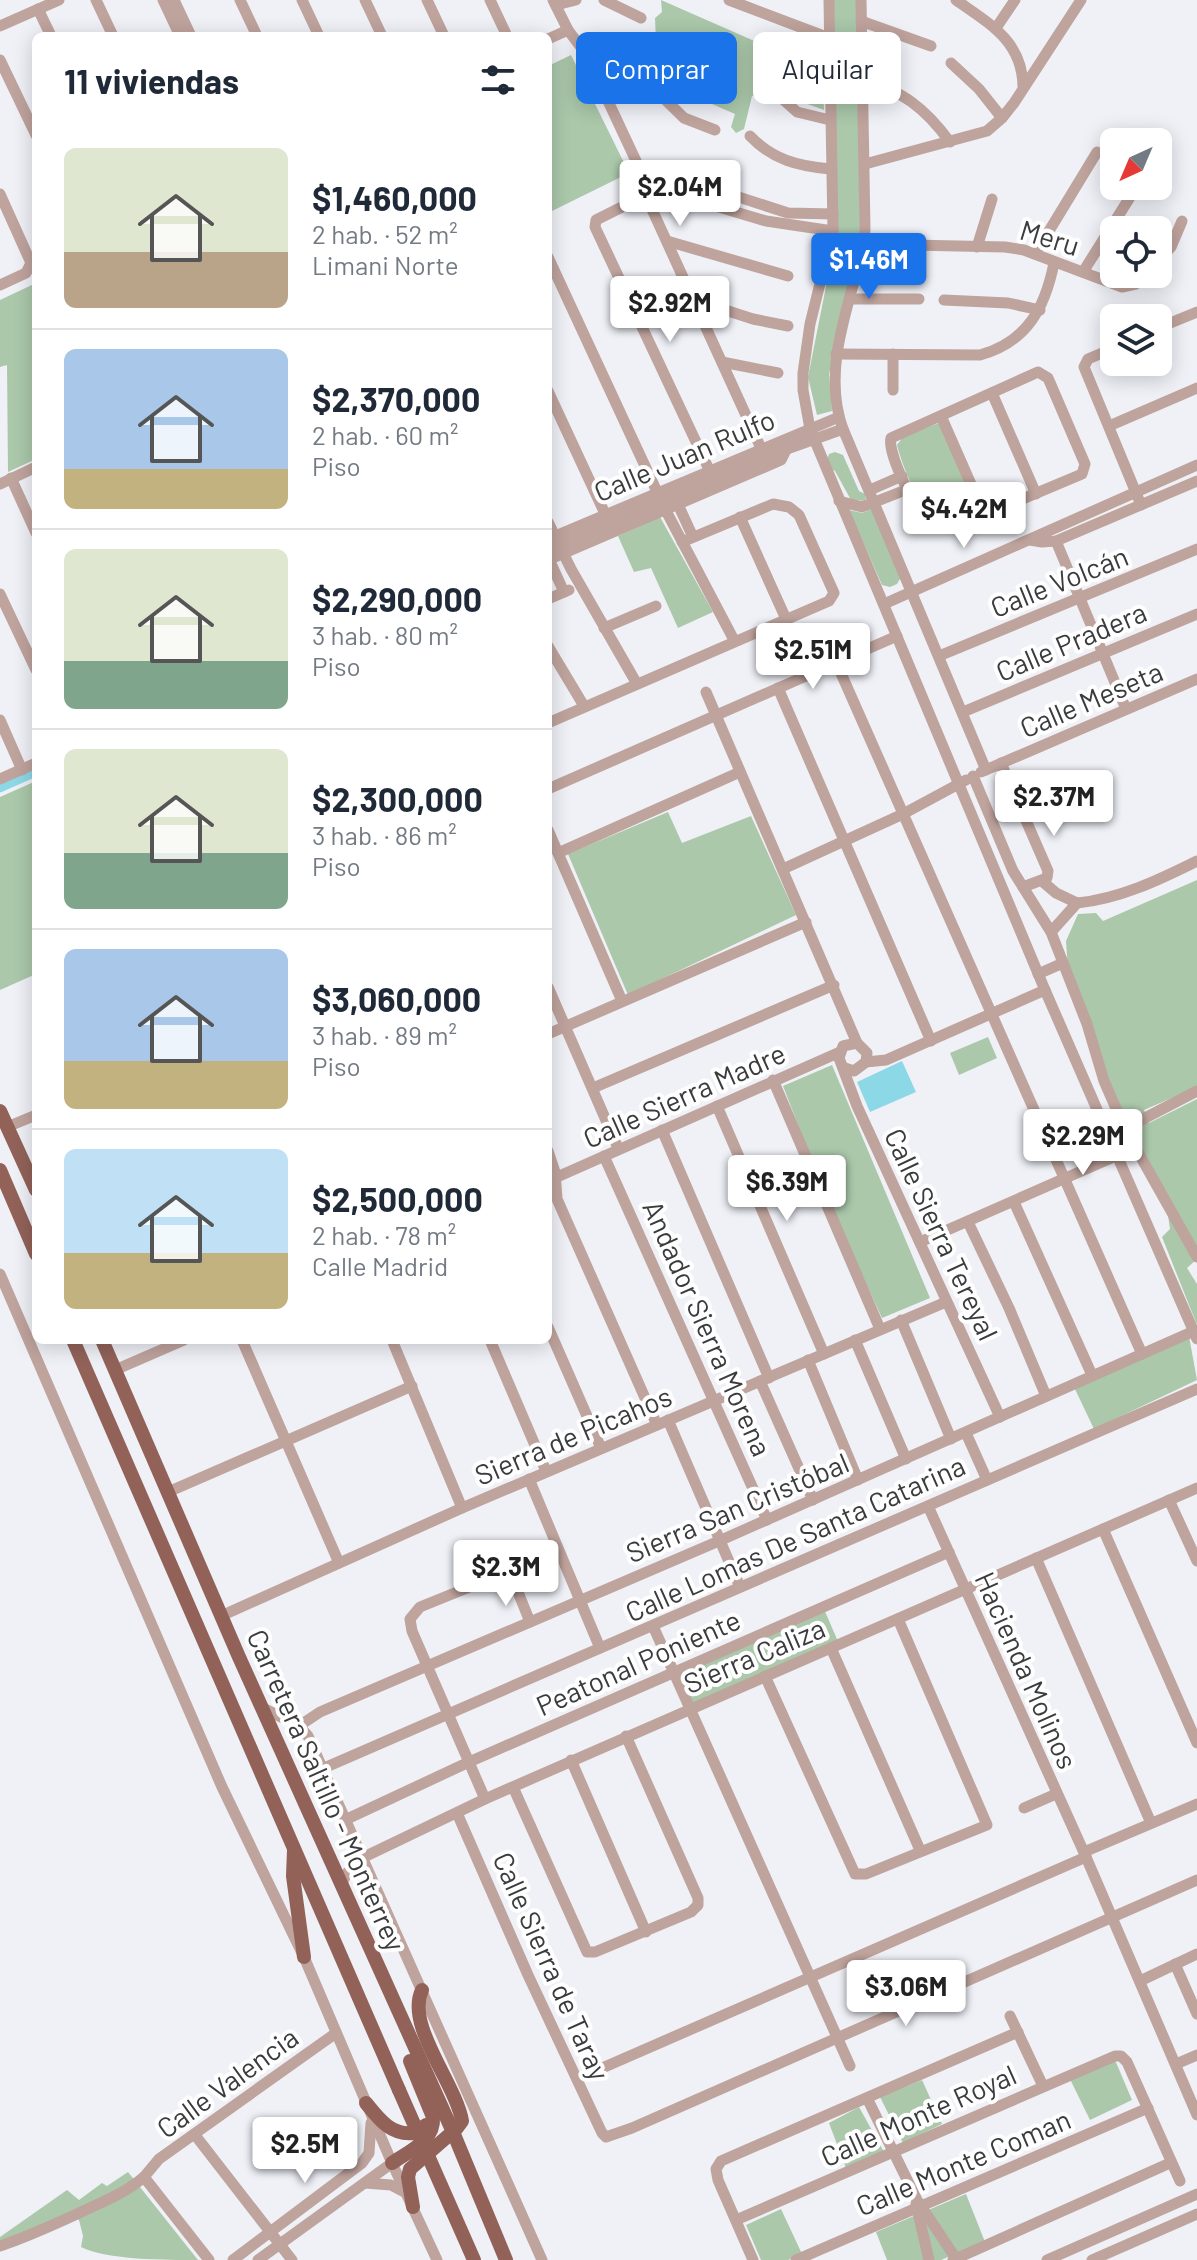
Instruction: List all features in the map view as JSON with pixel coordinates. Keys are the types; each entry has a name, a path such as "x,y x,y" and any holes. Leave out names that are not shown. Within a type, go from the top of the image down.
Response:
{"main road":[{"path":"0,1111 32,1181"},
{"path":"0,1170 32,1245"},
{"name":"Carretera Saltillo - Monterrey","path":"75,1344 474,2260"},
{"name":"Carretera Saltillo - Monterrey","path":"104,1344 261,1707 453,2132 506,2260"},
{"path":"294,1846 293,1876 304,1957"},
{"path":"383,1982 389,2010 434,2122 431,2134 392,2163"},
{"path":"410,2200 410,2169 460,2125 461,2115 421,2020 418,2001 422,1990"},
{"path":"366,2103 387,2126 410,2134 419,2132 425,2126 430,2109"}],"street":[{"path":"0,26 59,0"},
{"path":"96,0 111,32"},
{"path":"163,0 178,32"},
{"path":"174,0 189,32"},
{"path":"240,0 255,32"},
{"path":"302,0 317,32"},
{"path":"365,0 380,32"},
{"path":"427,0 442,32"},
{"path":"490,0 505,32"},
{"path":"576,0 554,3 576,40"},
{"path":"604,0 641,18"},
{"path":"729,0 813,32"},
{"path":"829,0 829,32"},
{"path":"861,0 861,32"},
{"path":"956,0 996,28 1020,61 1023,87"},
{"path":"996,28 1015,0"},
{"path":"865,164 987,131 1002,118 1020,94 1081,0"},
{"path":"38,9 49,32"},
{"path":"861,21 931,46"},
{"path":"552,37 568,30"},
{"path":"0,60 32,127"},
{"path":"951,63 979,89 1002,118"},
{"path":"901,94 923,109 950,142"},
{"path":"609,104 644,178 650,205 764,452"},
{"path":"670,104 684,118 715,130"},
{"path":"788,104 797,112 830,120"},
{"path":"830,104 833,231 810,324 803,373 803,390 812,434 1038,974 1195,1335"},
{"path":"864,104 864,244 836,354 834,383 841,423 986,770"},
{"path":"750,136 776,157 792,164 830,169"},
{"path":"1035,254 1097,152"},
{"path":"644,178 673,178 692,182 788,213 833,214"},
{"path":"712,474 595,227 599,216 648,194 680,193 774,223 833,231"},
{"path":"0,194 31,266 26,273 0,285"},
{"path":"977,247 992,199"},
{"path":"1083,272 1128,200"},
{"path":"1172,244 1182,221"},
{"path":"667,241 788,276"},
{"name":"Meru","path":"864,244 1005,247 1035,254 1100,279"},
{"path":"836,354 980,355 989,352 1019,336 1040,310 1054,263"},
{"path":"552,266 661,501 687,539"},
{"path":"851,299 919,299"},
{"path":"694,300 753,319 788,326"},
{"path":"944,300 1008,303 1040,310"},
{"path":"1172,322 1197,312"},
{"path":"893,354 893,390"},
{"path":"1100,354 1088,359 1084,367 1141,505"},
{"path":"722,362 778,373"},
{"path":"1038,372 1045,374 1086,467 1082,474 954,528 933,525 919,510 908,489 890,447 891,438 992,393 1038,372"},
{"path":"1109,426 1197,388"},
{"path":"992,393 1036,494"},
{"path":"552,400 607,519"},
{"path":"941,416 985,516"},
{"name":"Calle Juan Rulfo","path":"554,545 661,501 712,474 841,423"},
{"name":"Calle Juan Rulfo","path":"554,545 607,519 781,460 786,444"},
{"path":"884,604 1197,465"},
{"path":"32,469 6,481 32,526"},
{"path":"870,490 902,476"},
{"path":"1030,540 1056,541 1197,481"},
{"path":"839,501 862,507 908,489"},
{"path":"674,495 687,539 734,640"},
{"path":"552,721 829,601 834,593 794,510 782,504 773,504 687,539"},
{"path":"740,517 786,619"},
{"path":"1056,541 1126,709"},
{"path":"554,545 637,684"},
{"name":"Calle Volcán","path":"939,656 1197,549"},
{"path":"552,567 564,592"},
{"path":"552,597 580,586"},
{"path":"0,594 32,662"},
{"path":"604,628 656,606"},
{"name":"Calle Pradera","path":"963,712 1197,614"},
{"path":"552,787 897,636"},
{"path":"552,653 584,706"},
{"path":"836,662 1142,1354"},
{"name":"Calle Meseta","path":"783,869 903,814 1001,763 1197,679"},
{"path":"778,688 931,1041"},
{"path":"706,692 857,1043 865,1048 866,1062"},
{"path":"0,720 22,770"},
{"path":"1001,763 1047,864 1047,878 1023,887"},
{"path":"0,779 32,765"},
{"path":"558,853 740,772"},
{"path":"973,776 1023,887 1051,932 1104,1081 1125,1129 1197,1257"},
{"path":"552,839 622,1001"},
{"path":"1042,881 1056,893 1077,903 1102,901 1197,861"},
{"path":"1051,932 1077,903"},
{"path":"552,1032 806,922"},
{"path":"1038,974 1063,963"},
{"path":"593,1088 834,985"},
{"path":"840,1052 839,1058 845,1068 859,1069 866,1062 886,1060 1045,990"},
{"path":"552,996 618,1148"},
{"name":"Calle Sierra Madre","path":"552,1180 618,1148 840,1052 850,1043 857,1043"},
{"name":"Calle Sierra Tereyal","path":"845,1068 857,1106 1000,1417"},
{"path":"773,1080 880,1329"},
{"path":"1110,1136 1197,1091"},
{"path":"717,1106 824,1354"},
{"path":"7,1127 32,1117"},
{"path":"662,1130 813,1500"},
{"path":"920,1242 1118,1155"},
{"name":"Andador Sierra Morena","path":"604,1156 767,1520"},
{"path":"552,1180 557,1199 740,1587"},
{"path":"1014,1202 1092,1375"},
{"path":"968,1222 1046,1396"},
{"path":"1,1274 222,1787 304,1957 437,2260"},
{"name":"Sierra de Picahos","path":"221,1616 546,1471 946,1302"},
{"path":"901,1320 951,1439"},
{"name":"Sierra San Cristóbal","path":"299,1726 320,1712 813,1500 1092,1375 1195,1335"},
{"path":"552,1336 601,1448"},
{"path":"855,1340 906,1459"},
{"path":"115,1370 175,1344"},
{"path":"244,1344 339,1563"},
{"path":"394,1344 462,1508"},
{"path":"492,1344 546,1471"},
{"path":"808,1360 858,1480"},
{"path":"168,1492 412,1386"},
{"name":"Calle Lomas De Santa Catarina","path":"324,1768 1197,1389"},
{"path":"966,1433 987,1480"},
{"path":"529,1479 600,1648"},
{"name":"Sierra Caliza","path":"342,1883 347,1873 364,1857 485,1799 1197,1488"},
{"path":"1169,1500 1197,1561"},
{"name":"Hacienda Molinos","path":"928,1506 1085,1855 1197,2115"},
{"path":"1103,1529 1197,1743"},
{"name":"Peatonal Poniente","path":"347,1819 469,1762 949,1552"},
{"path":"1036,1558 1151,1823"},
{"path":"485,1799 410,1624 411,1615 444,1596 507,1573 513,1580 530,1622"},
{"path":"765,1676 855,1874 866,1874 987,1825 898,1619"},
{"path":"653,1626 850,2066"},
{"path":"831,1648 920,1850"},
{"path":"261,1707 299,1726 308,1736 542,2260"},
{"path":"513,1787 587,1952 595,1952 691,1912 698,1905 698,1898 626,1736"},
{"path":"571,1760 646,1932"},
{"path":"1024,1808 1056,1794"},
{"path":"577,2079 811,1978 1197,1804"},
{"name":"Calle Sierra de Taray","path":"457,1813 528,1975 606,2137 838,2039"},
{"path":"838,2039 1197,1880"},
{"path":"1140,1981 1197,1954"},
{"path":"1175,1964 1197,2014"},
{"path":"1010,2016 1043,2086"},
{"path":"753,2260 718,2180 717,2166 725,2159 1018,2032"},
{"name":"Calle Valencia","path":"0,2246 38,2233 127,2190 159,2159 336,2033"},
{"path":"1176,2064 1197,2055"},
{"name":"Calle Monte Royal","path":"736,2220 1107,2059 1121,2056 1127,2062 1148,2108"},
{"path":"867,2098 918,2205 956,2260 1170,2163"},
{"path":"233,2260 362,2163 369,2153 371,2133 366,2103"},
{"path":"1148,2108 1180,2181"},
{"name":"Calle Monte Coman","path":"796,2260 1148,2108"},
{"path":"195,2135 292,2260"},
{"path":"258,2260 392,2163"},
{"path":"145,2174 209,2260"},
{"path":"365,2183 391,2185 410,2200"},
{"path":"1047,2260 1197,2194"},
{"path":"918,2205 929,2260"},
{"path":"1092,2260 1197,2214"}],"green space":[{"path":"661,0 734,32 656,32 655,18 662,12"},
{"path":"834,0 857,0 857,32 834,32"},
{"path":"737,33 753,40 753,96 744,129 736,133 731,127 735,114 712,104 737,104"},
{"path":"571,55 576,65 576,104 595,104 629,173 552,211 552,64"},
{"path":"808,104 824,104 824,110"},
{"path":"835,104 858,104 860,236 829,374 832,411 817,415 808,377 837,231"},
{"path":"32,285 32,461 8,472 7,365 0,367 0,300"},
{"path":"939,423 978,510 951,522 934,519 927,511 908,476 897,445 903,437"},
{"path":"835,452 843,455 866,501 851,500 835,471 830,469 827,460 829,454"},
{"path":"872,509 901,577 897,584 890,587 882,585 849,510 862,513"},
{"path":"660,517 713,612 678,628 651,568 634,572 618,536"},
{"path":"32,783 32,976 0,990 0,797"},
{"path":"668,812 682,843 751,816 796,915 628,995 568,854"},
{"path":"1197,880 1197,1087 1144,1110 1149,1123 1197,1099 1197,1259 1187,1268 1197,1284 1197,1325 1162,1237 1170,1229 1165,1195 1122,1117 1068,970 1066,941 1078,914 1096,913 1103,921"},
{"path":"988,1037 997,1058 959,1075 950,1053"},
{"path":"832,1065 930,1298 882,1318 826,1197 783,1086"},
{"path":"1189,1336 1197,1380 1094,1429 1074,1387"},
{"path":"823,1607 840,1646 688,1712 671,1673"},
{"path":"1115,2060 1132,2100 1090,2120 1069,2077"},
{"path":"922,2080 942,2124 903,2143 880,2097"},
{"path":"859,2107 884,2152 846,2168 829,2123"},
{"path":"128,2172 198,2260 137,2258 92,2251 81,2247 83,2236 79,2220 69,2216 0,2242 0,2237 67,2190 79,2200 102,2183 107,2186"},
{"path":"966,2194 985,2242 941,2260 887,2260 876,2232"},
{"path":"781,2209 802,2254 788,2260 761,2260 746,2225"}],"water":[{"path":"902,1061 916,1092 870,1112 857,1082"}],"waterway":[{"path":"0,788 32,774"}]}
